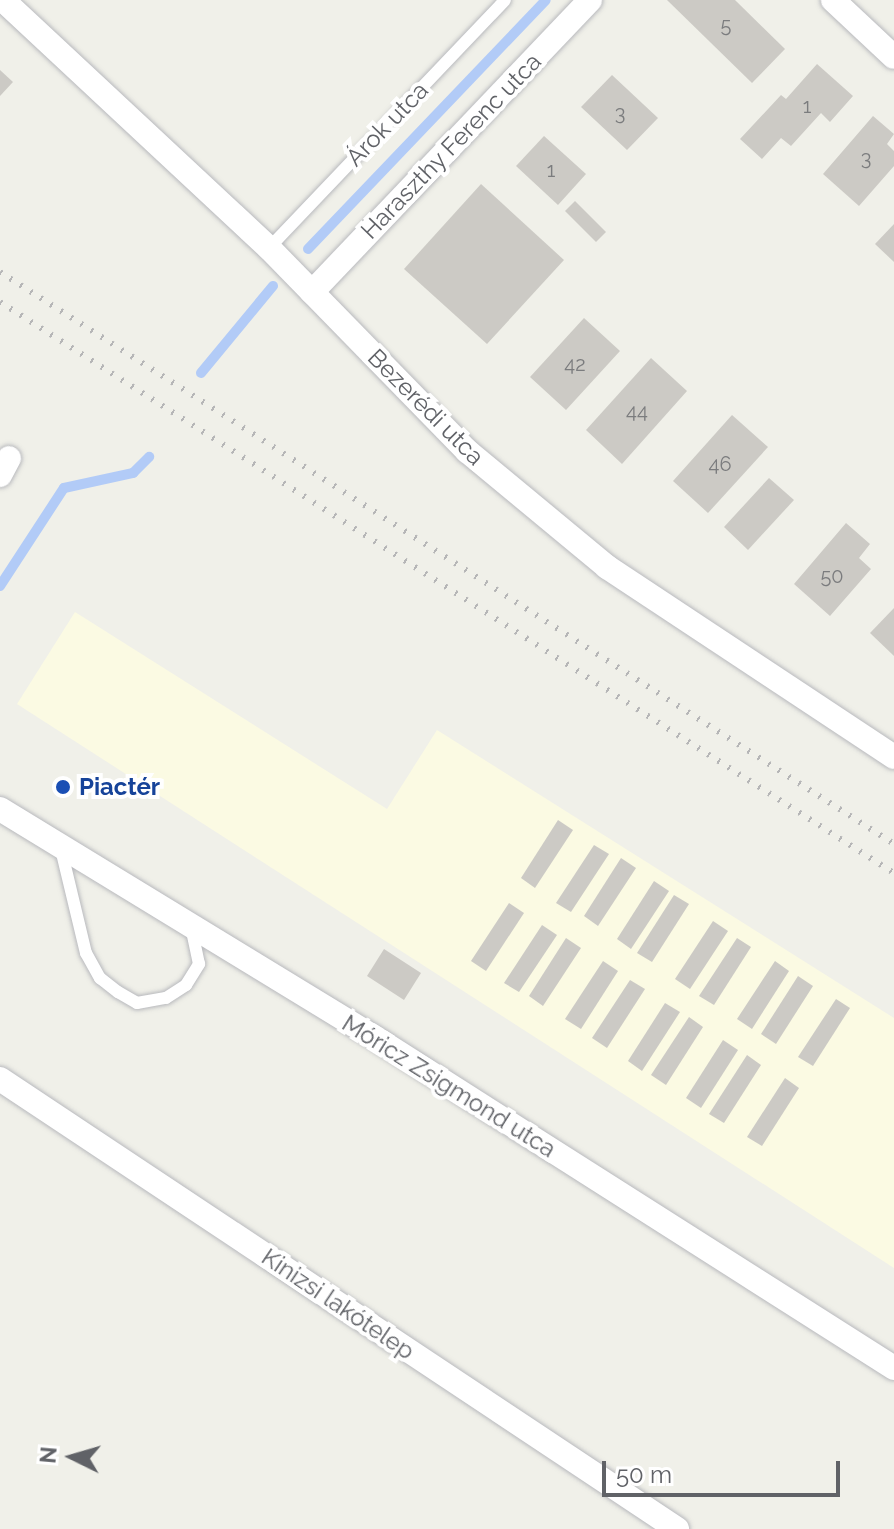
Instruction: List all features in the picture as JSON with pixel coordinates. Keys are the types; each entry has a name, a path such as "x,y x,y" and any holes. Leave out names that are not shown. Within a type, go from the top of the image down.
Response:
{"street":[{"name":"Bezerédi utca","path":"3,0 269,248 467,451 607,567 894,757"},
{"name":"Haraszthy Ferenc utca","path":"312,292 590,0"},
{"path":"833,0 894,57"},
{"name":"Móricz Zsigmond utca","path":"0,809 380,1041 894,1368"},
{"name":"Kinizsi lakótelep","path":"0,1079 677,1529"}],"lane":[{"name":"Árok utca","path":"269,248 505,0"},
{"path":"60,846 86,953 100,978 118,992 137,1003 166,998 186,985 199,964 191,926"}],"shaded area":[{"path":"75,612 387,809 437,730 894,1018 894,1268 17,704"}],"building":[{"path":"667,0 735,0 785,49 752,83"},
{"path":"817,64 853,96 830,122 821,113 791,146 781,138 762,159 740,139 781,95 786,99"},
{"path":"0,70 13,82 0,96"},
{"path":"612,75 658,118 627,150 581,107"},
{"path":"873,116 894,134 887,144 894,151 894,166 859,206 823,174"},
{"path":"544,136 586,174 558,205 516,166"},
{"path":"481,184 564,260 487,344 404,269"},
{"path":"575,201 606,232 596,242 565,211"},
{"path":"894,224 894,262 875,244"},
{"path":"584,318 620,351 566,410 530,377"},
{"path":"651,358 687,391 622,464 586,430"},
{"path":"732,415 768,447 708,513 673,481"},
{"path":"769,478 794,500 748,550 724,527"},
{"path":"846,523 870,544 859,558 871,569 830,616 794,584"},
{"path":"894,608 894,656 870,633"},
{"path":"558,820 573,830 535,888 521,878"},
{"path":"594,845 609,854 571,912 556,903"},
{"path":"621,858 636,868 598,926 584,916"},
{"path":"654,881 669,891 631,949 617,939"},
{"path":"674,895 689,904 652,962 637,953"},
{"path":"509,903 524,913 486,971 471,961"},
{"path":"713,921 728,931 690,989 675,979"},
{"path":"542,925 557,935 519,992 504,983"},
{"path":"566,938 581,948 543,1006 529,996"},
{"path":"737,938 751,947 714,1005 699,996"},
{"path":"384,949 421,973 404,1000 367,976"},
{"path":"603,961 618,971 581,1029 565,1019"},
{"path":"775,961 789,971 752,1029 737,1019"},
{"path":"798,976 813,986 776,1044 761,1034"},
{"path":"630,980 645,989 607,1048 592,1038"},
{"path":"836,999 850,1008 813,1066 798,1057"},
{"path":"665,1003 680,1012 642,1071 628,1061"},
{"path":"689,1017 703,1027 666,1085 651,1075"},
{"path":"723,1040 738,1050 701,1108 686,1098"},
{"path":"747,1055 761,1065 724,1123 709,1114"},
{"path":"785,1078 799,1088 762,1146 747,1137"}],"waterway":[{"path":"308,249 546,0"},
{"path":"201,373 273,286"},
{"path":"0,586 64,488 133,473 149,457"}],"railway":[{"path":"0,272 894,844"},
{"path":"0,302 894,873"}],"place":[{"name":"Piactér","path":"63,787"}]}
